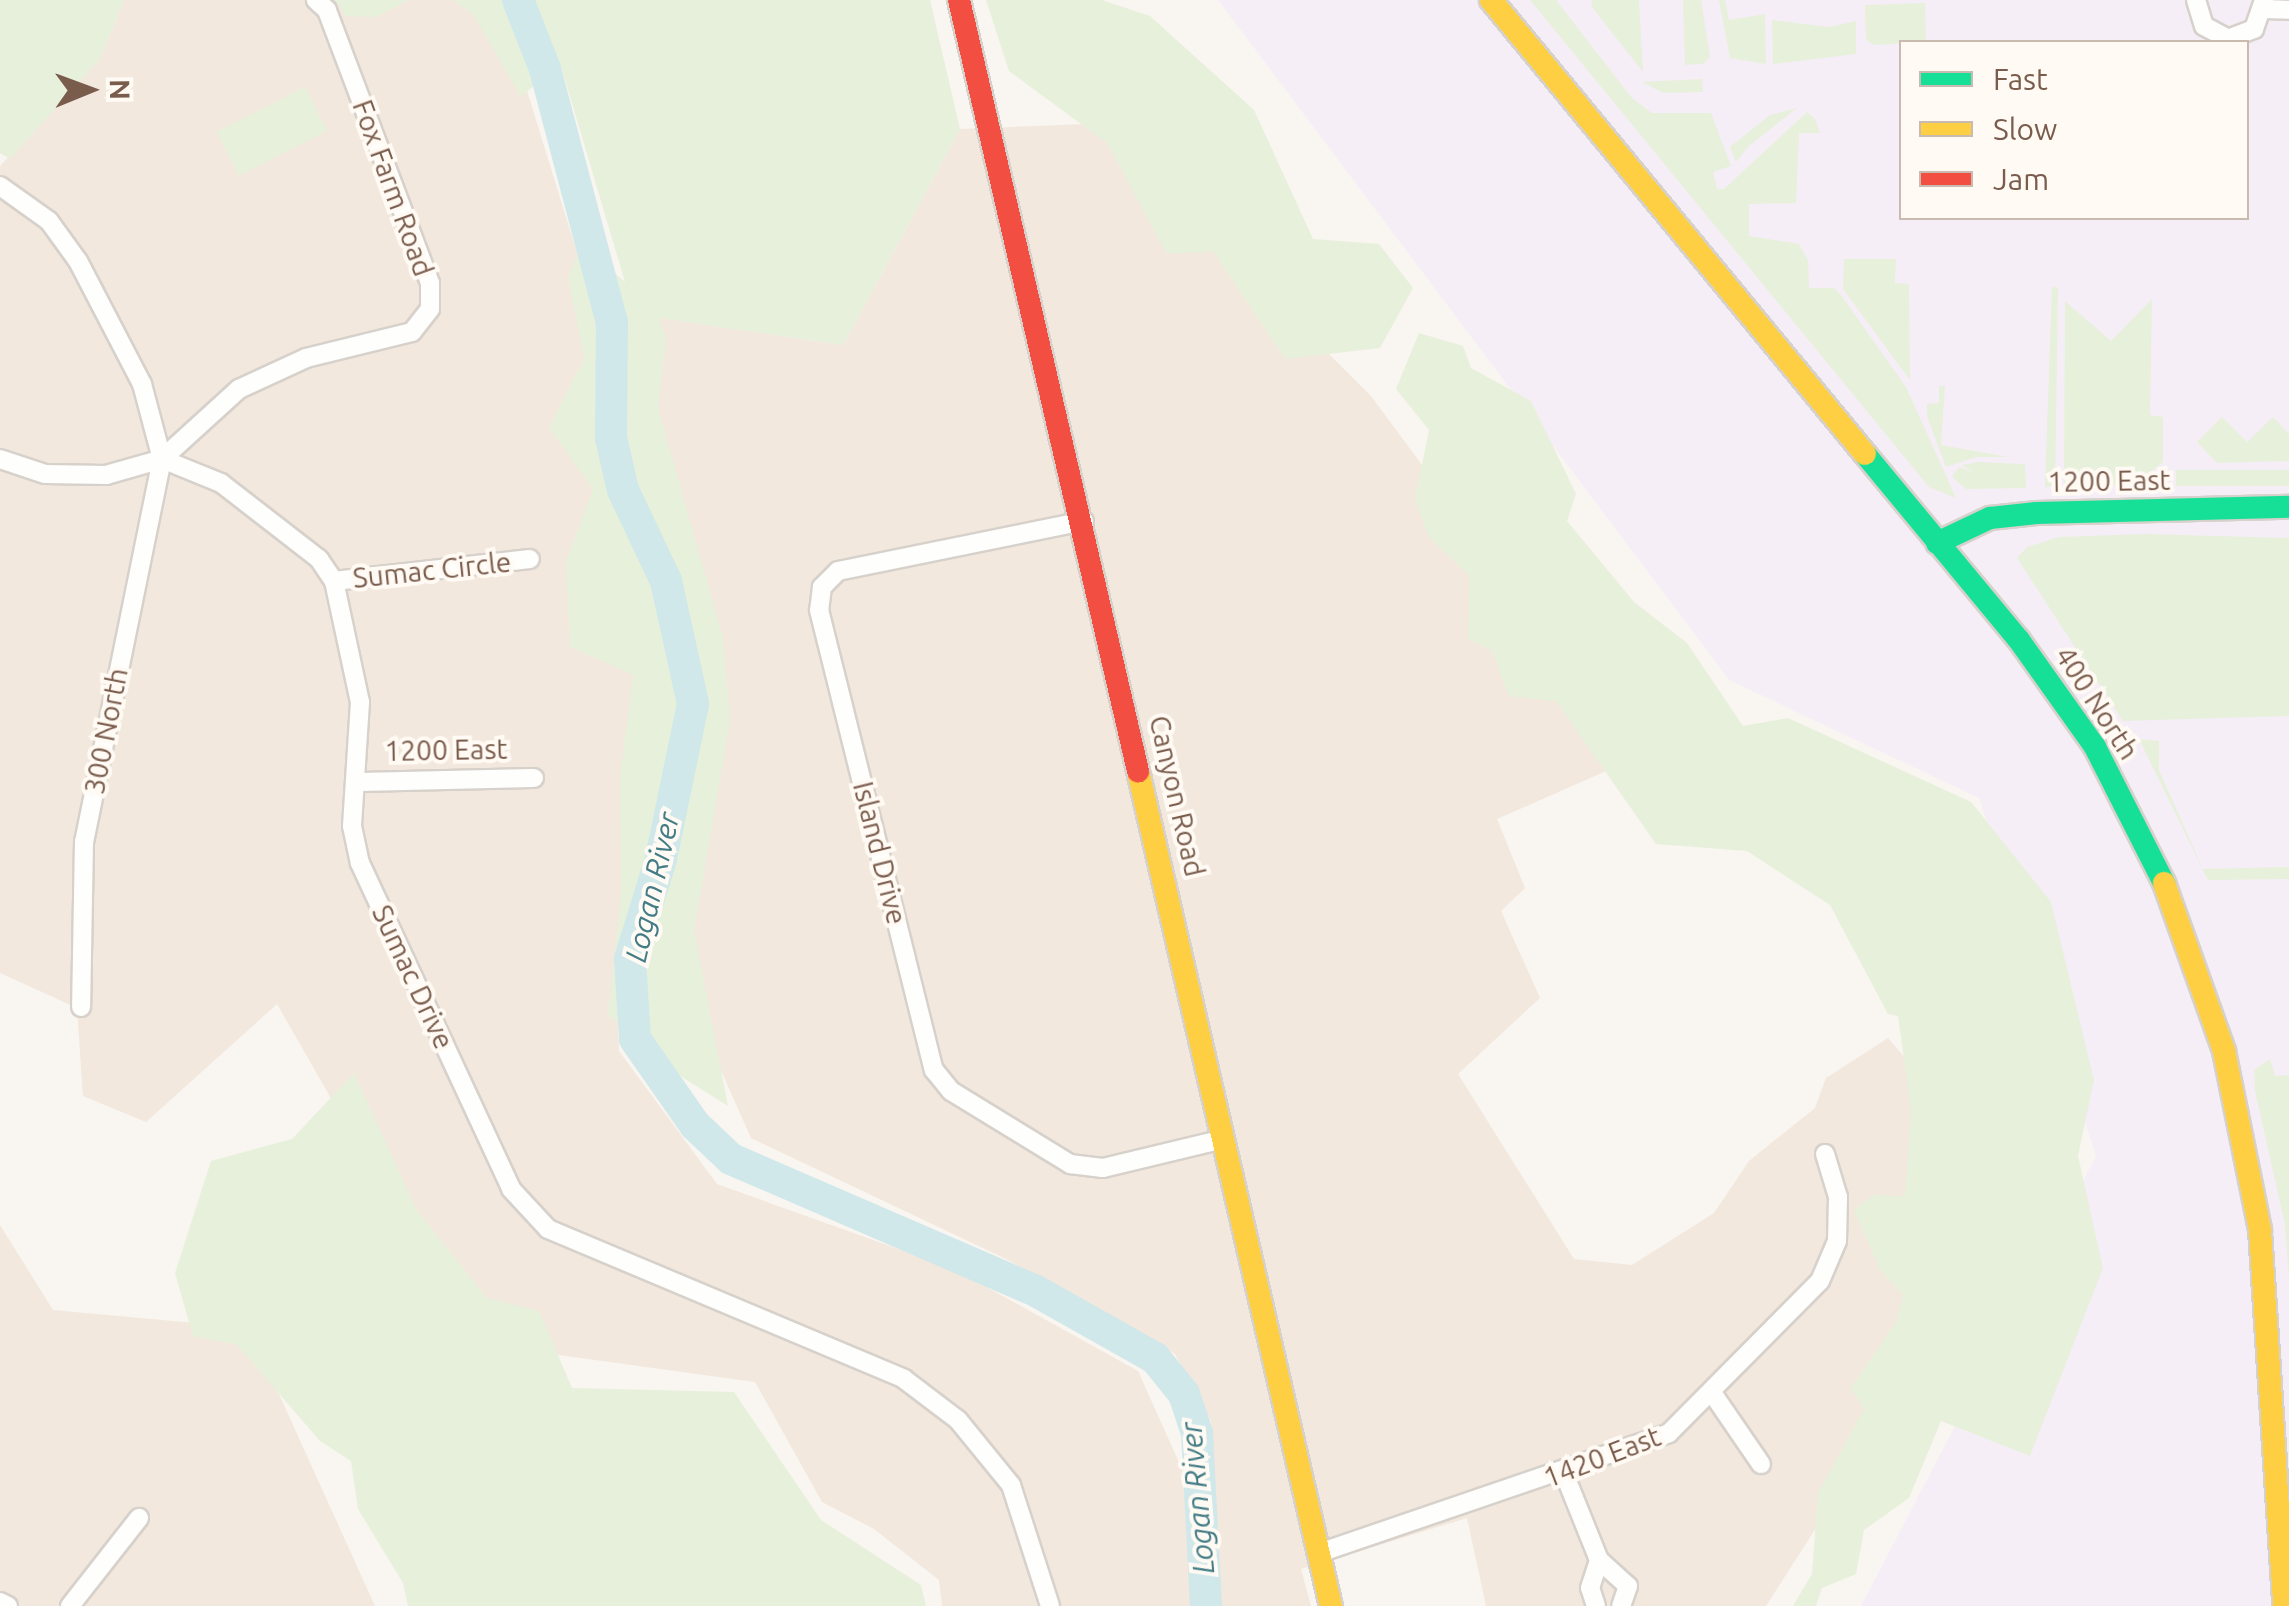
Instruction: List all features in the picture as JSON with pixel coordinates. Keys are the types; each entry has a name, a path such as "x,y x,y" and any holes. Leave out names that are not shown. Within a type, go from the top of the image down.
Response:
{"main road":[{"name":"Canyon Road","path":"959,0 1084,521 1331,1606"},
{"name":"400 North","path":"1490,0 2018,640 2096,748 2190,944 2224,1051 2260,1230 2281,1414 2284,1606"},
{"name":"1200 East","path":"1937,544 1979,521 2037,512 2289,507"}],"street":[{"name":"Fox Farm Road","path":"162,459 239,389 306,358 412,332 430,309 430,283 327,10 316,0"},
{"path":"2196,0 2204,26 2228,39 2254,29 2264,5 2289,10"},
{"path":"0,186 48,221 78,261 142,384 162,459 106,475 45,474 0,459"},
{"name":"Sumac Drive","path":"162,459 220,483 319,559 334,582 360,702 359,782 352,826 360,863 510,1189 548,1228 904,1379 944,1410 1010,1485 1050,1606"},
{"name":"300 North","path":"81,1007 84,842 162,459"},
{"name":"Island Drive","path":"1084,521 838,571 822,587 819,610 934,1070 951,1091 1070,1164 1103,1168 1224,1139"},
{"name":"Sumac Circle","path":"334,582 530,559"},
{"name":"1200 East","path":"359,782 534,778"},
{"name":"1420 East","path":"1320,1553 1669,1433 1713,1394 1820,1281 1837,1241 1838,1197 1826,1154"},
{"path":"1713,1394 1761,1464"},
{"path":"1564,1472 1599,1560 1628,1586 1621,1606"},
{"path":"70,1606 139,1518"},
{"path":"1596,1606 1590,1588 1599,1560"},
{"path":"0,1602 8,1606"}],"shaded area":[{"path":"124,0 499,0 599,324 658,611 616,962 619,1051 717,1184 954,1269 1138,1371 1186,1478 1191,1606 942,1606 939,1580 874,1529 822,1502 755,1382 471,1343 277,1004 146,1122 83,1096 77,1008 0,973 0,166 100,59"},
{"path":"1218,0 2289,0 2289,1606 1861,1606 2096,1156 1979,798 1729,680"},
{"path":"1136,122 1267,292 1371,396 1638,757 1497,819 1525,888 1501,911 1540,998 1458,1074 1574,1259 1632,1265 1714,1213 1749,1161 1815,1108 1826,1078 1888,1038 1943,1102 1880,1428 1766,1606 1486,1606 1467,1518 1301,1569 1311,1606 1220,1606 1211,1421 1175,1354 1006,1259 751,1138 679,976 634,314 843,345 960,129"},
{"path":"0,1225 53,1310 249,1328 375,1606 0,1606"}],"green space":[{"path":"0,0 124,0 100,59 10,159 0,153"},
{"path":"335,0 409,0 376,17 346,16"},
{"path":"453,0 930,0 960,129 843,345 659,318 666,339 658,408 723,638 730,720 694,931 728,1106 674,1072 608,1015 621,893 620,777 633,675 570,647 566,562 593,489 549,428 584,359 568,278 582,244 625,282 560,63 521,97 473,14"},
{"path":"986,0 1102,0 1150,16 1254,110 1313,239 1379,244 1413,288 1380,348 1285,359 1213,251 1167,254 1107,143 1009,71"},
{"path":"1530,0 1556,0 1632,98 1652,113 1711,113 1731,166 1713,172 1717,189 1724,189 1807,112 1815,119 1820,133 1799,133 1796,203 1749,204 1749,236 1799,244 1808,260 1809,288 1834,288 1841,295 1906,387 1956,498 1929,487"},
{"path":"1592,0 1639,0 1643,72 1591,6"},
{"path":"1683,0 1701,0 1710,57 1703,64 1685,65"},
{"path":"1719,0 1725,0 1729,20 1765,14 1766,64 1730,58"},
{"path":"1925,3 1926,40 1873,45 1866,39 1865,5"},
{"path":"1772,20 1829,27 1856,21 1856,54 1773,64"},
{"path":"1702,79 1703,92 1663,93 1642,82"},
{"path":"305,87 327,131 239,176 217,132"},
{"path":"1797,108 1749,146 1736,162 1730,147 1770,115"},
{"path":"1844,259 1896,259 1895,283 1909,284 1910,380 1843,289"},
{"path":"2052,286 2058,288 2055,486 2045,487"},
{"path":"2152,299 2150,415 2163,417 2163,462 2135,484 2064,486 2065,301 2111,341"},
{"path":"1419,333 1463,346 1471,368 1531,401 1576,494 1567,521 1634,602 1687,643 1743,726 1788,718 1971,802 2051,902 2094,1080 2078,1156 2103,1268 2030,1456 1941,1421 1909,1498 1864,1530 1856,1574 1822,1588 1816,1606 1793,1606 1812,1574 1818,1493 1864,1409 1851,1388 1897,1320 1903,1295 1880,1270 1854,1210 1873,1195 1905,1196 1911,1110 1898,1016 1888,1014 1830,905 1747,851 1656,844 1556,701 1509,696 1492,651 1468,639 1470,576 1429,537 1415,500 1429,430 1396,389"},
{"path":"1939,386 1945,386 1941,445 2008,457 1977,457 1946,467 1927,416 1927,404 1939,403"},
{"path":"2222,417 2247,442 2273,417 2289,434 2289,461 2217,463 2197,442"},
{"path":"2025,464 2026,488 1966,489 1952,477 1959,467 1973,472 1962,465"},
{"path":"2176,470 2289,470 2289,486 2176,486"},
{"path":"2145,534 2289,538 2289,716 2123,721 2017,558 2027,547 2059,537"},
{"path":"2139,739 2159,741 2159,770 2203,869 2289,867 2289,879 2208,880"},
{"path":"2270,1059 2275,1076 2289,1075 2289,1279 2285,1225 2255,1091 2254,1070"},
{"path":"354,1073 416,1209 487,1298 539,1311 572,1388 734,1392 821,1520 921,1585 926,1606 408,1606 403,1583 358,1509 351,1461 320,1441 237,1345 193,1336 175,1273 211,1161 292,1139"}],"waterway":[{"name":"Logan River","path":"518,0 545,69 612,322 611,438 623,490 666,581 693,704 661,859 630,959 635,1039 695,1125 731,1159 1036,1291 1155,1358 1184,1394 1197,1433 1206,1606"}],"traffic: fast":[{"path":"1865,454 2019,640 2095,747 2164,883"},
{"path":"1937,543 1990,518 2037,513 2289,507"}],"traffic: slow":[{"path":"1491,0 1865,454"},
{"path":"1138,771 1331,1606"},
{"path":"2164,883 2224,1051 2260,1230 2284,1606"}],"traffic: jam":[{"path":"959,0 1138,771"}]}
